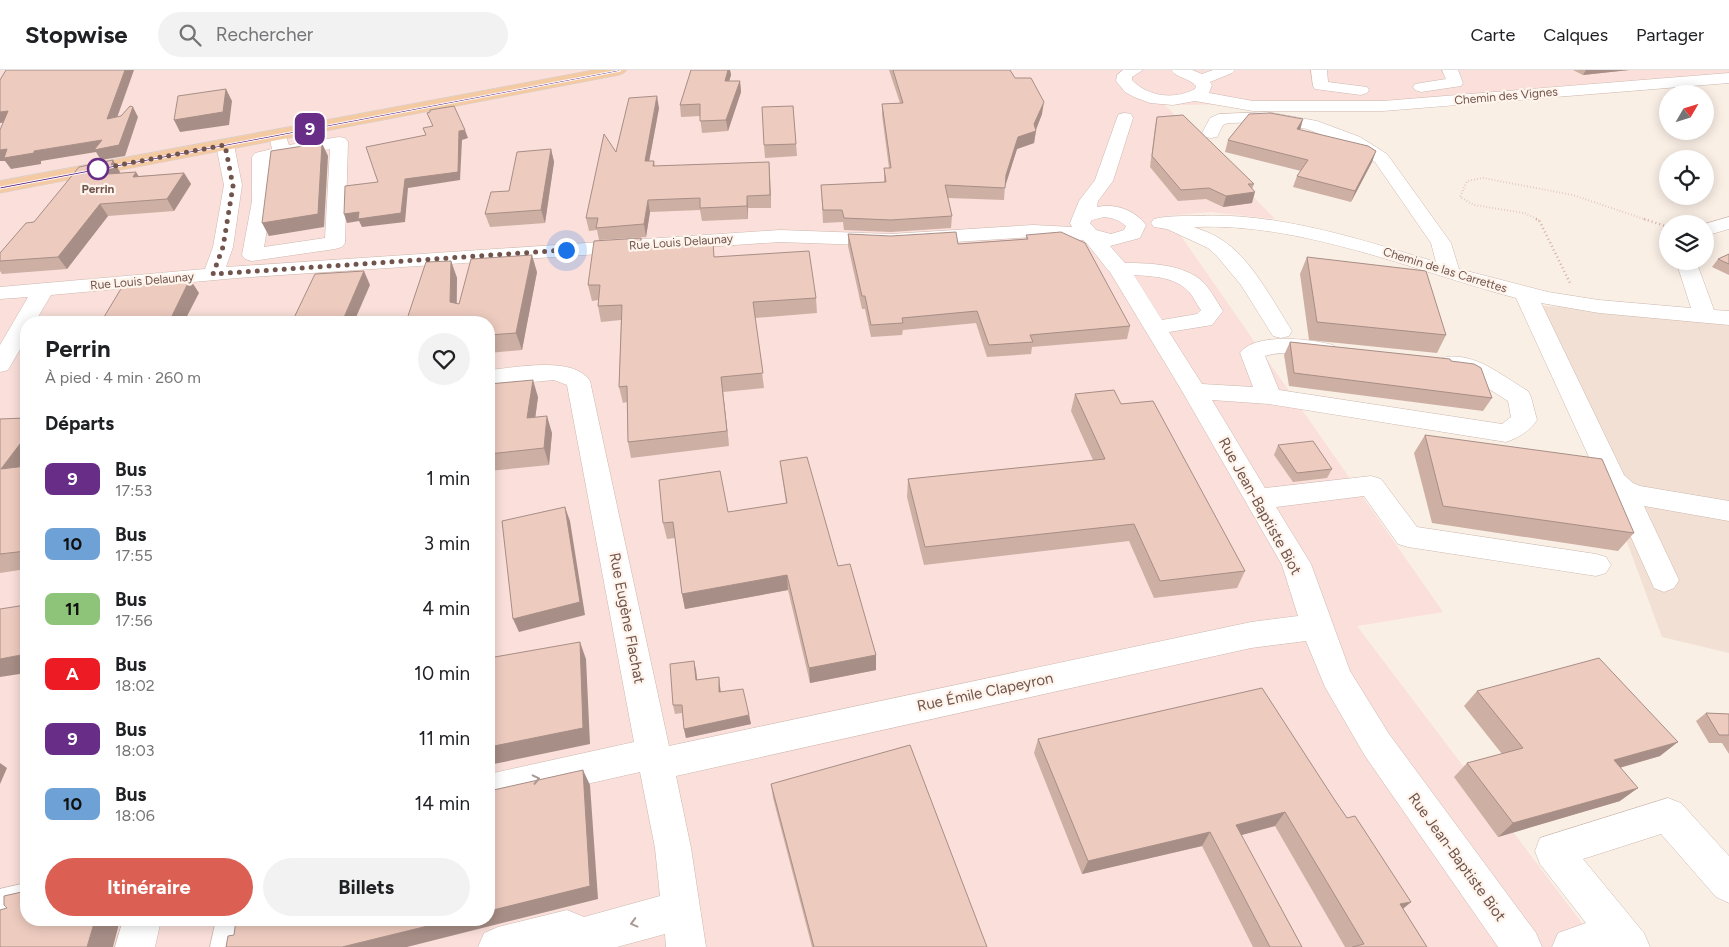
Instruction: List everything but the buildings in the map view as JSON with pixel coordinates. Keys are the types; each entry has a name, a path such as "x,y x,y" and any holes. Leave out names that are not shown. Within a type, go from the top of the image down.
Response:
{"main road":[{"path":"0,187 225,145 280,144 591,72 619,70"}],"street":[{"path":"1134,70 1125,75 1124,81 1128,88 1138,94 1168,100 1193,80 1227,70"},
{"path":"1319,70 1321,86 1379,92 1455,83 1450,70"},
{"name":"Chemin des Vignes","path":"1193,80 1252,106 1383,106 1729,78"},
{"path":"1125,118 1123,107 1128,88"},
{"path":"1087,226 1089,201 1104,182 1125,118 1130,109 1139,103 1153,98"},
{"path":"1211,133 1216,122 1225,118 1267,117 1311,125 1354,141 1381,158 1440,243 1450,272"},
{"path":"340,142 335,243 252,255 262,200 260,156 280,144 340,142"},
{"path":"213,274 223,247 233,186 225,145"},
{"path":"1104,182 1108,201 1126,226 1120,251 1119,269 1139,269 1160,273 1177,287 1194,311 1167,326"},
{"path":"1087,226 1096,211 1126,226"},
{"name":"Chemin de las Carrettes","path":"1126,226 1210,220 1245,221 1293,228 1351,242 1524,293 1580,304 1729,318"},
{"path":"1166,222 1217,245 1242,271 1281,331"},
{"path":"1714,227 1729,223"},
{"path":"1087,226 1110,240 1126,226"},
{"name":"Rue Louis Delaunay","path":"0,293 42,291 213,274 780,236 891,240 1087,226"},
{"name":"Rue Jean-Baptiste Biot","path":"1087,226 1102,251 1167,326 1194,391 1296,564 1317,628 1336,677 1377,745 1522,947"},
{"path":"250,272 262,253"},
{"path":"1689,270 1705,316"},
{"path":"28,316 42,291"},
{"path":"1524,293 1532,305 1613,481 1624,490 1637,495 1729,511"},
{"path":"0,365 20,330"},
{"path":"1269,396 1252,353 1275,345 1342,352"},
{"path":"1194,391 1269,396 1506,433 1524,420 1519,397 1468,365 1429,361"},
{"name":"Rue Eugène Flachat","path":"495,377 557,372 578,381 673,848 683,929"},
{"path":"1258,499 1371,486 1408,536 1596,565"},
{"path":"1624,490 1664,580"},
{"name":"Rue Émile Clapeyron","path":"495,789 654,759 1251,635 1289,629 1317,628"},
{"path":"1624,940 1553,851 1668,816 1729,884"},
{"path":"0,908 20,903"},
{"path":"135,947 140,926"},
{"path":"230,947 234,926"},
{"path":"498,947 567,929 582,937 683,929"},
{"path":"1572,947 1624,940"}],"path":[{"path":"1580,304 1539,220 1524,214 1474,205 1460,197 1467,181 1483,178 1573,195 1659,224"}],"shaded area":[{"path":"0,70 1729,70 1729,75 1393,103 1165,105 1275,219 1210,212 1167,216 1443,612 1357,626 1600,947 0,947"},
{"path":"1540,306 1729,313 1729,653 1662,637"}],"bus line":[{"name":"9","path":"0,187 619,70"}],"place":[{"name":"Perrin","path":"98,169"}],"route":[{"path":"98,169 225,145 233,186 223,247 213,274 566,250"}]}
